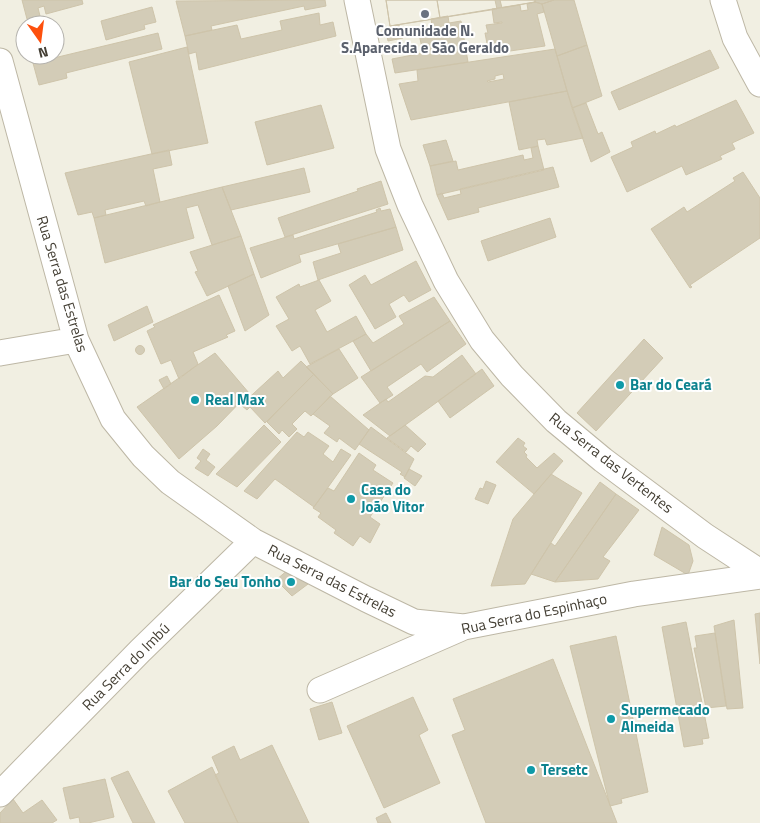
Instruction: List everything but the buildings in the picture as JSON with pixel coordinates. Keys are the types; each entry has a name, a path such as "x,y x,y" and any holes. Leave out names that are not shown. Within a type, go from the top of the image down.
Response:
{"street":[{"name":"Rua Serra das Vertentes","path":"358,0 388,149 410,205 446,281 482,340 512,376 556,421 603,460 705,536 760,572"},
{"path":"723,0 735,38 760,84"},
{"name":"Rua Serra das Estrelas","path":"0,61 76,340 113,419 142,456 170,482 252,541 414,622 464,627"},
{"path":"0,354 76,340"},
{"name":"Rua Serra do Imbú","path":"0,794 140,651 252,541"},
{"name":"Rua Serra do Espinhaço","path":"320,690 464,627 634,594 760,576"}],"place":[{"name":"Comunidade N. S.Aparecida e São Geraldo","path":"425,14"},
{"name":"Bar do Ceará","path":"620,385"},
{"name":"Real Max","path":"195,400"},
{"name":"Casa do João Vitor","path":"351,499"},
{"name":"Bar do Seu Tonho","path":"291,582"},
{"name":"Supermecado Almeida","path":"611,719"},
{"name":"Tersetc","path":"531,770"}]}
